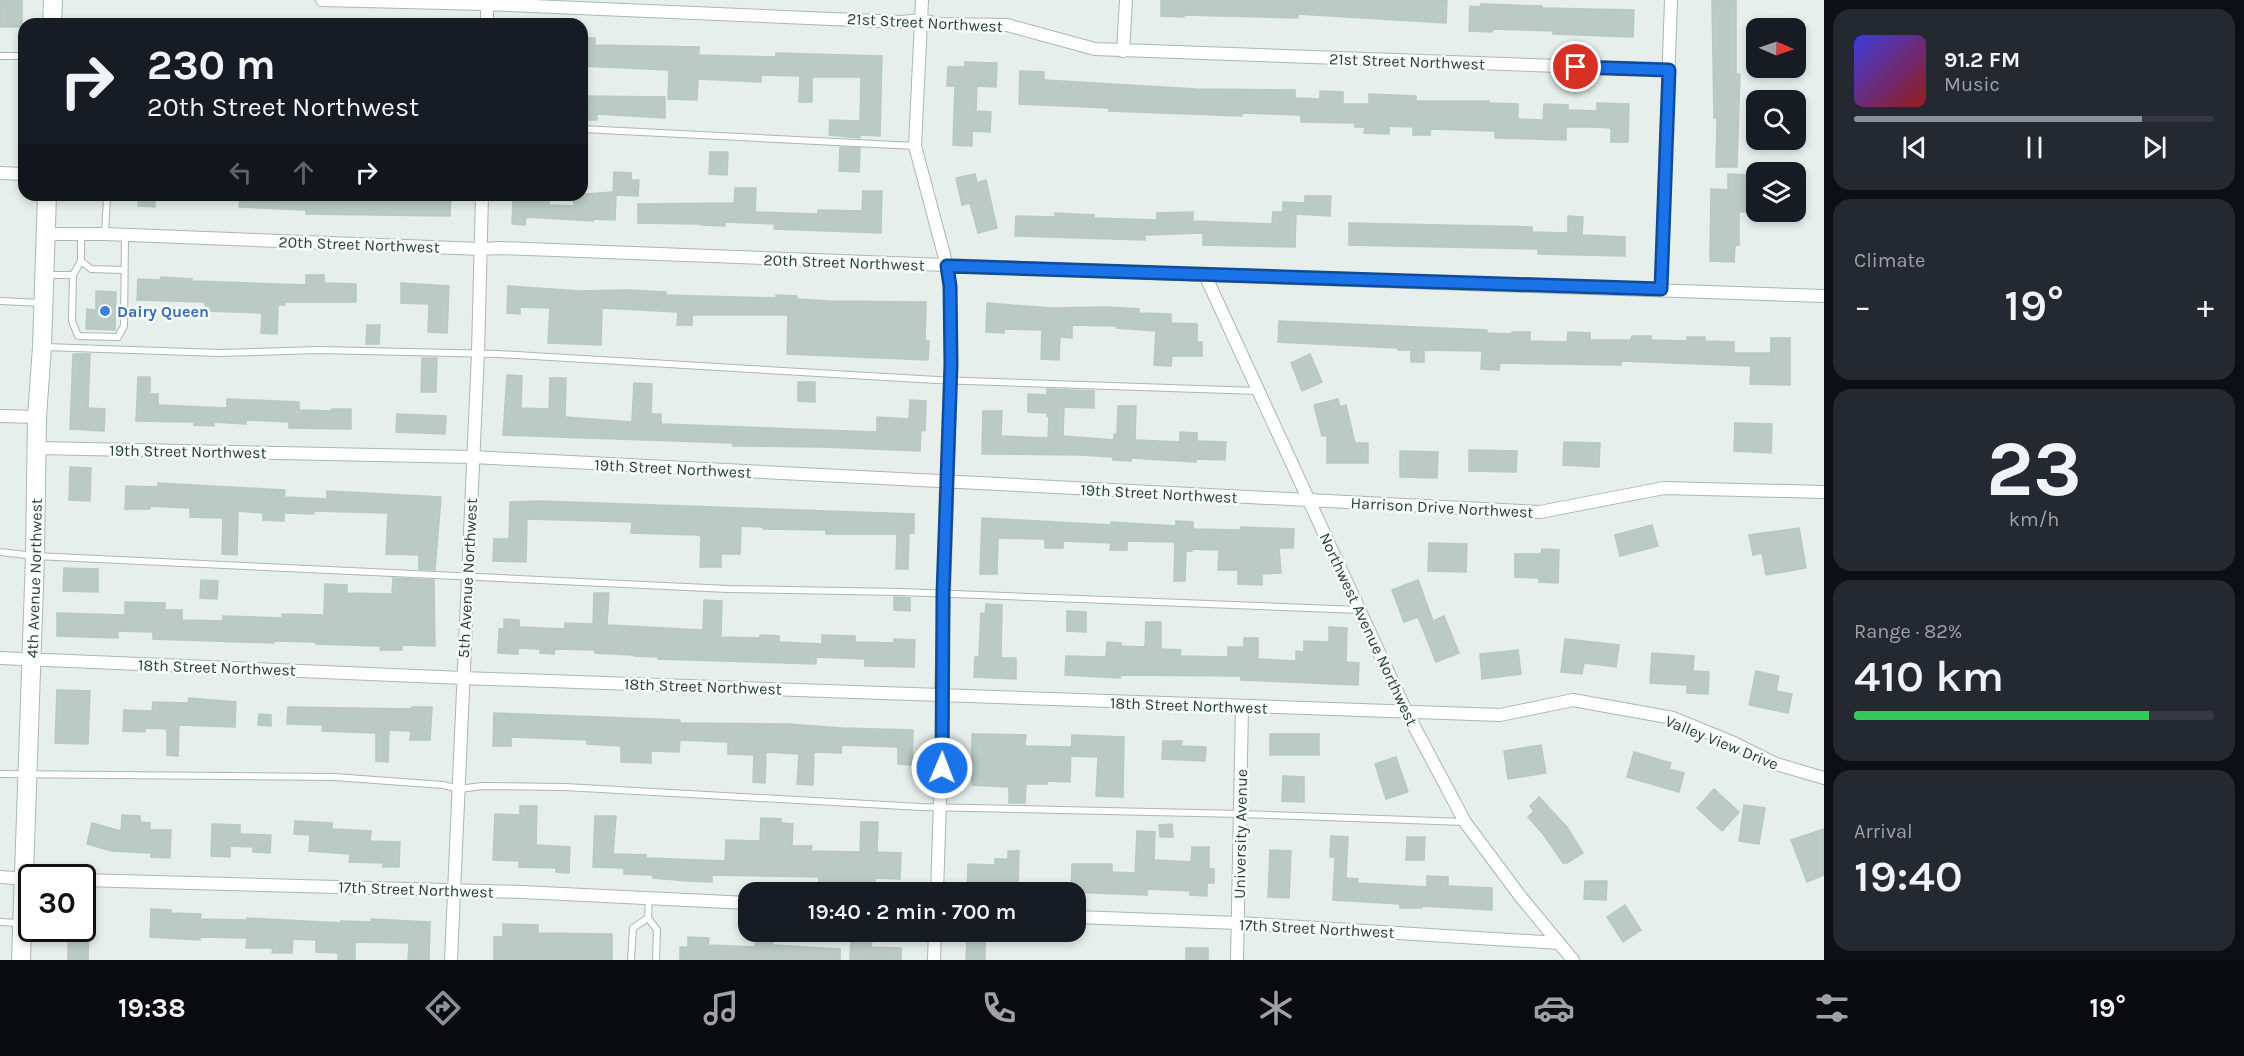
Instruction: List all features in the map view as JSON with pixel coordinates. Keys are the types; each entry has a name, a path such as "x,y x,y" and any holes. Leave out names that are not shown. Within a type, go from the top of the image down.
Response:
{"main road":[{"path":"52,18 53,0"},
{"name":"4th Avenue Northwest","path":"28,864 28,774 37,417 42,346 46,201"},
{"name":"4th Avenue Northwest","path":"21,942 21,960"}],"street":[{"name":"21st Street Northwest","path":"322,0 487,2 901,22 921,20 940,24 1007,25 1095,50 1669,70"},
{"path":"922,0 915,146 947,266 950,286 950,380 941,694 943,710 937,882"},
{"path":"1123,51 1126,0"},
{"path":"1661,289 1671,0"},
{"path":"487,2 487,18"},
{"path":"0,173 18,174"},
{"name":"5th Avenue Northwest","path":"451,960 466,576 478,353 482,201"},
{"name":"20th Street Northwest","path":"45,234 105,234 1824,296"},
{"name":"Northwest Avenue Northwest","path":"1205,275 1406,711 1465,822 1520,896 1573,960"},
{"path":"0,416 37,417"},
{"name":"19th Street Northwest","path":"37,448 473,457 1309,501"},
{"name":"Harrison Drive Northwest","path":"1309,501 1540,512 1664,488 1824,492"},
{"name":"18th Street Northwest","path":"0,658 463,678 1406,711"},
{"name":"Valley View Drive","path":"1406,711 1500,716 1573,700 1673,718 1734,743 1776,764 1824,778"},
{"name":"University Avenue","path":"1237,960 1242,707"},
{"path":"0,878 18,878"},
{"name":"17th Street Northwest","path":"96,880 453,890 738,903"},
{"name":"17th Street Northwest","path":"1086,917 1238,923 1559,943"},
{"path":"934,960 935,942"}],"lane":[{"path":"0,56 18,56"},
{"path":"588,129 915,146"},
{"path":"105,234 107,201"},
{"path":"81,234 81,261 73,275 72,321 78,336 118,337 124,326 125,235"},
{"path":"81,261 91,269 124,270"},
{"path":"44,275 73,275"},
{"path":"0,301 43,303"},
{"path":"42,346 219,352 318,350 478,353 950,380 1258,391"},
{"path":"0,552 35,556 728,589 943,594 1359,610"},
{"path":"0,774 334,777 443,785 459,789 482,786 565,787 940,807 1465,822"},
{"path":"649,899 648,918 657,930 656,960"},
{"path":"631,960 633,928 648,918"},
{"path":"0,922 18,923"}],"building":[{"path":"0,0 22,0 22,18 18,18 18,27 0,27"},
{"path":"1161,0 1447,0 1446,23 1298,14 1298,18 1161,16"},
{"path":"1712,0 1736,0 1736,74 1740,74 1737,167 1716,167 1717,118 1714,118"},
{"path":"1481,4 1634,10 1633,37 1553,34 1553,31 1493,29 1492,32 1469,31 1470,6 1480,7"},
{"path":"588,38 595,38 595,45 699,47 699,55 776,57 776,53 882,56 880,136 860,135 860,138 829,135 830,120 860,121 861,77 812,77 812,102 799,102 800,76 761,75 761,82 698,79 697,100 668,99 669,70 588,66"},
{"path":"965,62 997,63 996,87 977,86 976,111 991,112 990,132 972,131 972,146 953,145 955,86 947,86 948,67 965,67"},
{"path":"1020,71 1044,72 1044,80 1196,89 1295,90 1295,98 1320,99 1320,91 1343,92 1343,104 1369,104 1369,94 1416,96 1416,101 1489,101 1489,103 1518,104 1518,119 1543,120 1544,104 1568,105 1568,110 1597,111 1597,103 1629,104 1628,142 1611,142 1611,128 1596,127 1566,127 1566,140 1495,138 1495,131 1430,129 1430,135 1413,135 1413,127 1389,126 1389,134 1364,133 1365,127 1355,127 1355,123 1301,122 1301,115 1242,113 1242,116 1109,111 1109,108 1019,104"},
{"path":"588,96 665,97 665,118 597,114 597,120 588,120"},
{"path":"840,147 860,148 859,172 839,171"},
{"path":"710,152 728,152 727,175 709,174"},
{"path":"614,172 631,173 631,180 639,180 638,196 616,195 615,220 526,217 525,225 512,224 513,201 549,202 549,205 574,206 574,201 588,201 588,194 613,192"},
{"path":"975,174 977,183 986,180 997,228 978,233 970,203 962,205 956,178"},
{"path":"1728,174 1746,175 1746,212 1739,212 1739,245 1735,245 1734,262 1710,261 1711,189 1728,190"},
{"path":"735,188 756,188 755,212 818,214 818,210 862,211 863,191 882,191 881,233 774,229 775,224 725,222 725,226 638,223 638,204 734,203"},
{"path":"1305,196 1331,196 1330,216 1296,214 1295,247 1203,245 1203,233 1145,235 1145,240 1015,236 1016,216 1055,217 1055,213 1094,215 1094,218 1157,220 1157,213 1193,212 1193,221 1272,224 1273,212 1283,212 1283,202 1305,203"},
{"path":"138,201 155,201 155,207 138,206"},
{"path":"240,201 451,201 450,216 306,214 306,210 239,207"},
{"path":"1568,216 1583,217 1582,235 1625,237 1625,256 1538,254 1538,249 1349,245 1349,223 1532,227 1532,232 1568,233"},
{"path":"306,275 324,275 324,283 356,284 356,302 285,302 285,305 278,305 277,334 261,333 262,313 205,311 205,302 137,300 138,279 161,280 161,277 192,279 192,281 306,285"},
{"path":"401,283 449,286 447,333 428,332 429,304 401,303"},
{"path":"508,286 579,291 666,292 666,295 776,298 776,295 829,301 926,302 925,340 929,341 928,360 787,354 788,315 692,315 692,325 677,325 678,312 602,308 601,345 548,343 550,308 520,307 520,314 507,313"},
{"path":"96,291 116,292 115,330 86,329 87,309 96,310"},
{"path":"987,303 1052,308 1106,307 1139,309 1139,313 1171,314 1171,323 1197,324 1197,342 1202,342 1202,356 1172,356 1171,366 1154,365 1156,331 1117,328 1117,326 1072,325 1072,338 1060,337 1059,360 1041,359 1042,330 1004,329 1004,333 986,332"},
{"path":"1279,321 1487,330 1487,333 1530,332 1530,341 1567,342 1568,332 1590,333 1590,340 1631,340 1632,336 1651,336 1651,340 1687,341 1687,337 1705,337 1705,341 1734,342 1734,353 1771,353 1771,338 1790,338 1790,385 1750,384 1751,366 1621,361 1621,365 1500,363 1499,370 1481,369 1482,351 1424,350 1424,362 1411,362 1411,350 1398,350 1398,348 1278,342"},
{"path":"367,325 380,325 379,344 366,344"},
{"path":"73,354 90,354 88,408 105,409 104,431 70,429"},
{"path":"1310,354 1322,382 1302,391 1291,363"},
{"path":"422,358 437,358 436,392 421,392"},
{"path":"507,375 522,376 521,408 549,409 550,378 566,378 565,417 632,422 634,383 652,384 651,414 661,414 661,424 877,432 877,417 909,419 910,400 926,401 925,431 921,430 920,451 733,446 733,443 503,435"},
{"path":"138,377 150,377 150,394 158,394 158,405 227,408 227,399 299,402 299,410 351,409 351,429 289,428 289,422 246,420 246,424 214,422 214,426 194,425 194,422 136,421"},
{"path":"798,382 815,382 815,402 798,401"},
{"path":"1047,389 1094,391 1094,408 1064,407 1063,436 1114,440 1114,434 1117,434 1118,406 1136,406 1135,440 1180,442 1180,432 1197,433 1197,441 1226,442 1225,460 1196,459 1196,462 1131,458 1131,461 1113,460 1113,457 1081,455 982,454 983,411 1002,411 1001,436 1048,438 1049,416 1047,413 1028,412 1028,394 1047,395"},
{"path":"1338,399 1340,407 1346,405 1355,443 1368,443 1368,463 1327,463 1327,435 1322,436 1314,405"},
{"path":"397,414 446,416 445,434 396,432"},
{"path":"1735,423 1772,424 1771,453 1734,451"},
{"path":"1564,442 1600,443 1599,467 1563,465"},
{"path":"1469,450 1517,451 1516,472 1469,471"},
{"path":"1400,451 1438,452 1437,478 1400,477"},
{"path":"70,467 91,468 90,501 69,500"},
{"path":"158,483 285,490 284,497 327,499 327,491 441,497 435,570 419,569 419,555 386,554 388,513 314,511 314,514 284,513 284,521 263,520 263,513 238,511 237,555 222,554 223,518 190,517 190,508 150,506 150,509 125,509 126,486 158,487"},
{"path":"540,501 914,514 914,533 909,533 908,569 896,569 897,534 826,534 826,530 763,529 763,527 741,526 740,554 721,554 721,567 700,567 701,537 698,535 631,533 632,522 527,519 526,562 493,561 494,539 509,539 510,502"},
{"path":"982,518 1111,525 1111,522 1176,526 1176,521 1193,522 1193,529 1241,530 1241,527 1294,529 1293,548 1279,548 1281,573 1262,574 1262,585 1238,584 1238,570 1218,570 1219,550 1192,549 1192,551 1186,551 1185,581 1174,581 1175,542 1127,541 1127,550 1110,550 1111,543 1063,541 1063,548 1045,548 1045,539 998,538 997,574 980,574"},
{"path":"1652,525 1658,546 1620,556 1615,535"},
{"path":"1799,528 1806,568 1766,575 1762,553 1753,555 1749,535"},
{"path":"1429,543 1467,544 1466,572 1428,571"},
{"path":"1542,549 1559,550 1558,583 1539,582 1539,578 1515,577 1515,554 1541,554"},
{"path":"64,568 98,569 98,592 63,591"},
{"path":"393,578 434,580 435,646 402,645 402,650 380,650 381,646 316,644 316,642 153,639 153,632 118,631 118,638 57,636 57,613 125,615 125,602 165,603 165,610 182,610 182,620 223,621 223,616 282,618 282,614 324,615 325,584 347,585 347,593 392,594"},
{"path":"201,580 218,581 217,599 200,598"},
{"path":"1418,580 1433,621 1444,616 1459,653 1436,662 1418,617 1404,622 1392,590"},
{"path":"594,593 609,593 607,625 703,630 704,600 722,601 721,637 779,636 779,642 822,644 822,635 855,636 855,642 894,643 894,639 915,640 914,667 865,666 865,659 816,657 816,664 658,659 658,657 595,653 595,650 555,649 554,654 540,653 540,649 518,648 518,654 498,653 499,629 504,629 504,619 519,620 519,627 565,629 565,623 593,624"},
{"path":"894,597 910,598 910,611 894,610"},
{"path":"986,604 1002,605 1001,658 1016,658 1016,679 974,677 975,657 979,657 981,613 985,614"},
{"path":"1067,611 1086,612 1086,632 1067,631"},
{"path":"1146,622 1161,622 1161,649 1181,650 1180,656 1228,657 1228,647 1244,647 1244,638 1258,638 1258,659 1296,661 1296,651 1304,652 1304,641 1329,642 1329,627 1347,628 1346,662 1359,663 1358,685 1241,680 1241,676 1120,675 1120,678 1065,675 1066,656 1106,657 1107,642 1121,643 1121,646 1145,647"},
{"path":"1565,639 1619,645 1616,667 1584,663 1582,674 1561,672"},
{"path":"1518,650 1521,674 1482,679 1480,654"},
{"path":"1652,653 1694,656 1693,671 1709,672 1708,694 1687,693 1687,685 1650,683"},
{"path":"1756,671 1779,676 1776,691 1792,694 1788,713 1749,705"},
{"path":"57,690 90,691 88,744 55,743"},
{"path":"189,698 236,702 235,727 179,725 178,756 167,755 167,729 145,728 145,732 123,731 124,710 152,711 153,702 188,703"},
{"path":"288,707 411,709 412,707 432,707 430,740 410,740 411,731 389,730 388,762 376,761 376,733 322,731 323,725 287,724"},
{"path":"494,713 680,720 680,723 787,724 913,730 912,765 898,764 898,747 842,745 841,753 814,752 813,785 797,784 799,754 766,752 765,783 753,782 754,755 728,754 728,742 680,740 679,752 651,751 651,763 621,762 621,746 587,744 587,740 511,737 511,746 493,746"},
{"path":"259,714 271,715 271,726 258,725"},
{"path":"972,734 1026,735 1025,746 1071,747 1070,782 1048,781 1047,784 1026,784 1025,803 1009,803 1009,787 972,785"},
{"path":"1270,734 1319,734 1319,755 1270,755"},
{"path":"1072,735 1124,737 1123,797 1096,796 1098,757 1071,756"},
{"path":"1163,741 1182,741 1181,746 1206,747 1205,761 1162,759"},
{"path":"1541,745 1546,773 1508,779 1504,751"},
{"path":"1634,752 1671,763 1669,769 1684,773 1679,792 1627,777"},
{"path":"1396,757 1408,792 1386,799 1375,764"},
{"path":"1283,776 1304,777 1304,802 1282,801"},
{"path":"1714,789 1739,812 1722,831 1697,808"},
{"path":"1539,797 1567,827 1583,853 1567,863 1563,863 1528,817 1534,811 1530,806"},
{"path":"1744,805 1765,808 1759,844 1739,841"},
{"path":"520,806 537,806 536,845 570,847 569,873 556,872 556,868 519,867 519,861 493,860 495,814 520,815"},
{"path":"122,815 140,816 140,822 150,823 150,830 171,830 170,858 151,857 151,853 112,851 87,844 92,823 121,831"},
{"path":"595,816 616,816 613,854 646,855 646,858 725,861 726,840 760,841 761,818 781,819 781,823 793,824 792,846 812,846 811,851 860,852 861,822 878,822 877,852 901,853 900,879 875,878 875,882 819,882 819,877 712,875 712,882 689,881 653,878 653,875 624,874 624,868 593,867"},
{"path":"295,821 332,823 332,829 371,831 370,841 400,842 399,867 383,867 383,863 349,862 350,854 309,851 310,835 294,834"},
{"path":"212,824 240,825 240,834 271,835 270,853 253,852 253,847 230,846 230,857 211,856"},
{"path":"1172,824 1173,837 1160,837 1159,825"},
{"path":"1824,829 1824,875 1807,882 1791,840"},
{"path":"1137,831 1155,832 1154,860 1191,862 1192,847 1209,847 1209,869 1214,869 1214,883 1207,883 1207,896 1190,895 1190,891 1147,889 1147,895 1086,893 1086,882 1071,882 1072,864 1112,864 1112,872 1135,873"},
{"path":"1331,836 1348,837 1346,878 1358,879 1357,883 1427,887 1427,876 1448,877 1448,886 1492,888 1492,910 1422,906 1422,908 1400,908 1400,904 1333,900 1335,857 1330,857"},
{"path":"1407,837 1425,837 1424,860 1406,860"},
{"path":"1270,850 1291,851 1289,898 1268,897"},
{"path":"1008,851 1019,851 1018,882 967,882 968,864 995,865 995,859 1008,859"},
{"path":"1585,881 1607,881 1606,900 1584,899"},
{"path":"1625,905 1641,930 1623,942 1607,917"},
{"path":"151,909 171,910 171,913 201,914 200,919 247,920 247,918 341,923 341,921 371,922 371,919 430,922 429,960 408,960 409,943 355,942 355,960 338,960 338,953 316,952 316,940 293,939 292,953 272,953 273,948 246,948 247,938 200,937 200,940 150,937"},
{"path":"503,924 538,925 538,933 612,934 612,960 494,960 494,937 503,937"},
{"path":"688,937 709,938 708,945 755,947 756,942 773,942 773,945 840,949 840,960 680,960 680,947 688,947"},
{"path":"68,942 89,942 88,960 68,960"},
{"path":"851,942 872,942 871,947 901,948 901,960 850,959"},
{"path":"967,942 985,942 985,960 966,960"},
{"path":"1186,948 1208,948 1208,960 1186,960"}],"place":[{"name":"Dairy Queen","path":"105,311"}],"route":[{"path":"942,768 943,594 951,364 950,286 947,266 1661,289 1669,70 1576,67"}]}
